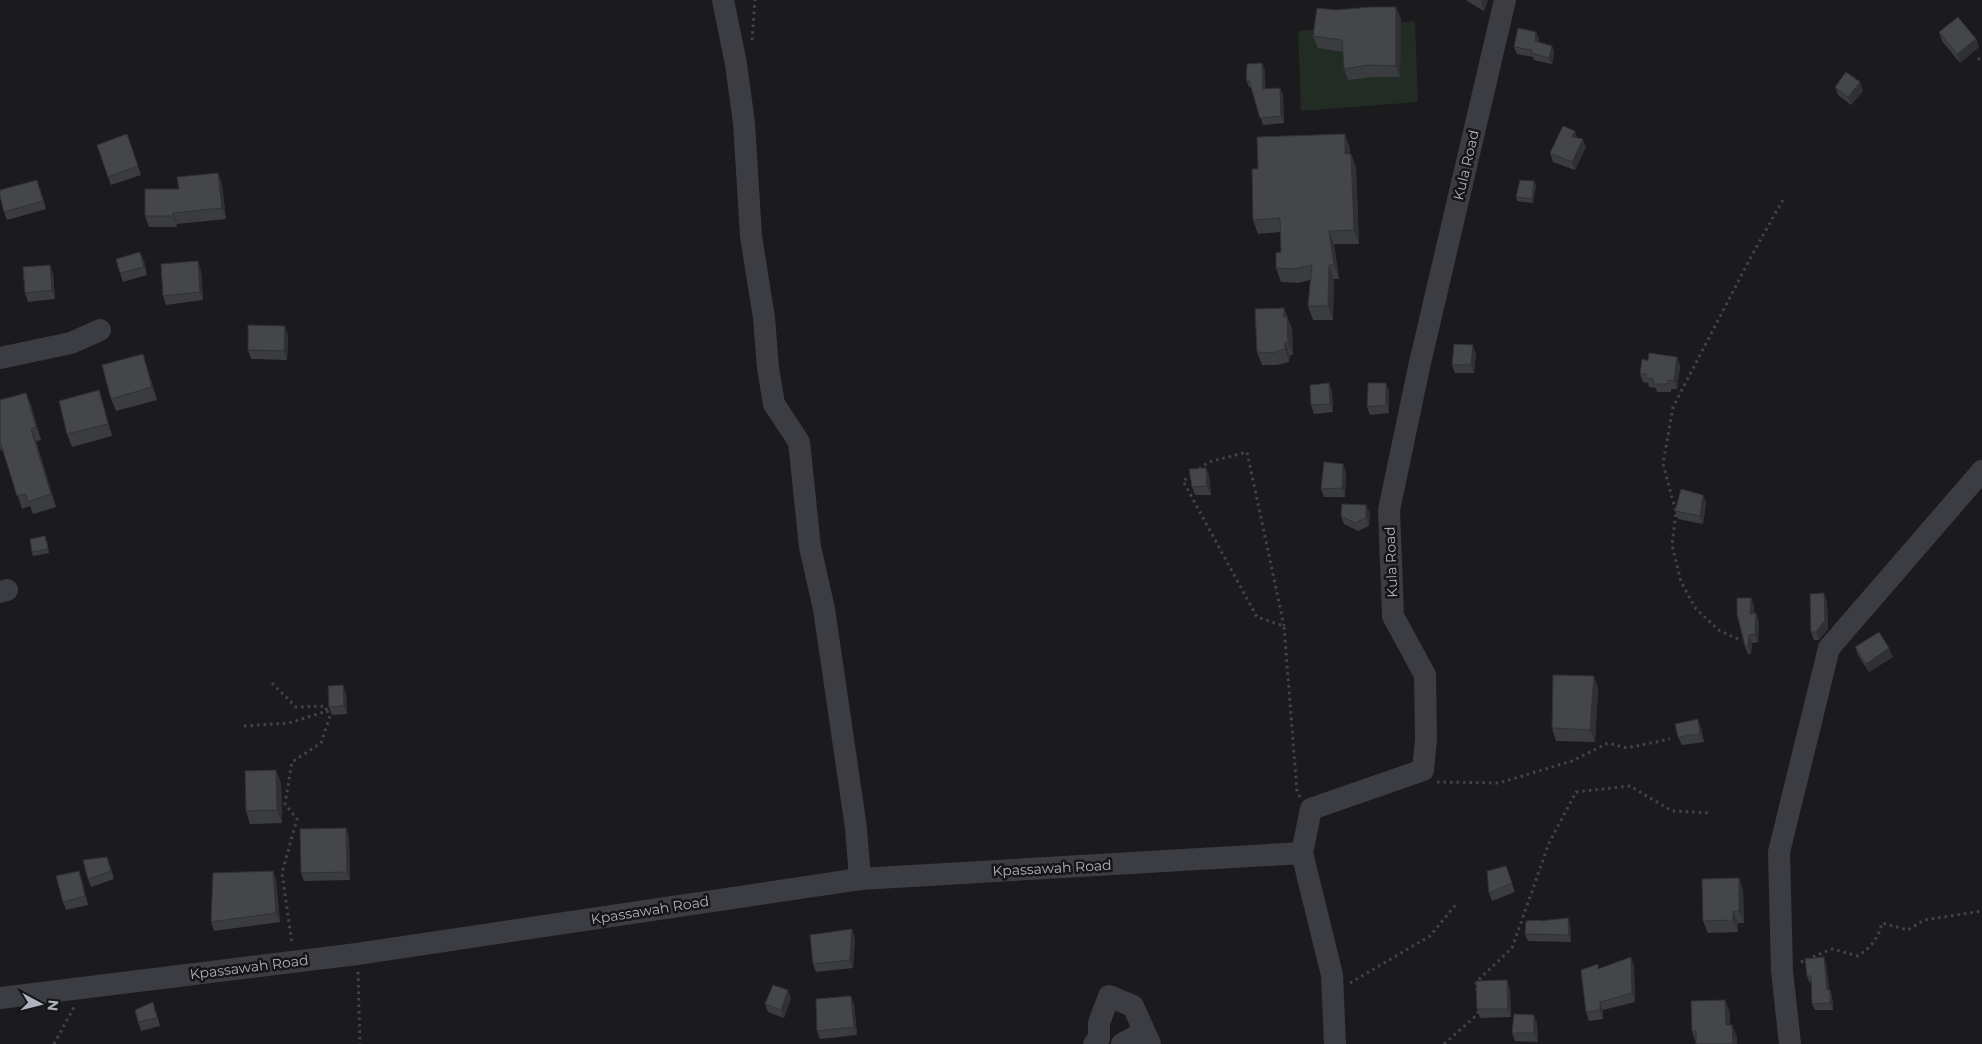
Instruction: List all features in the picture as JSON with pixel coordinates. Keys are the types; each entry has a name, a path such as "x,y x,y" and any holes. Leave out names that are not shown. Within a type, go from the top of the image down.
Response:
{"street":[{"path":"723,0 736,64 744,123 752,236 764,318 768,368 774,404 799,442 810,547 824,609 856,828 860,879"},
{"name":"Kula Road","path":"1422,770 1426,738 1425,675 1393,616 1389,510 1419,367 1505,0"},
{"path":"0,358 71,344 100,330"},
{"path":"1790,1044 1782,971 1779,852 1829,648 1982,471"},
{"path":"1335,1044 1332,975 1302,853 1311,809 1422,770"},
{"name":"Kpassawah Road","path":"0,998 357,954 860,879 1302,853"},
{"path":"1109,996 1133,1006 1147,1038 1108,1043 1099,1023 1109,996"}],"path":[{"path":"1978,58 1982,62"},
{"path":"1738,639 1720,631 1696,608 1681,582 1672,545 1676,512 1663,464 1673,407 1752,255 1784,198"},
{"path":"1284,626 1256,618 1184,481 1210,462 1248,452 1284,626 1297,792 1309,818"},
{"path":"272,683 296,707 326,706 330,716 321,743 292,762 285,804 298,819 282,873 294,962"},
{"path":"244,726 288,722 327,711"},
{"path":"1422,770 1431,782 1499,783 1572,761 1608,743 1627,748 1670,740"},
{"path":"1477,998 1476,982 1512,948 1549,843 1576,792 1630,786 1672,811 1711,814"},
{"path":"1333,994 1430,936 1457,903"},
{"path":"1782,971 1832,949 1858,956 1870,948 1879,935 1882,923 1908,930 1924,920 1982,911"},
{"path":"357,954 360,1044"},
{"path":"54,1044 84,988"},
{"path":"1444,1044 1478,1014 1478,1006"}],"shaded area":[{"path":"1415,21 1418,102 1301,111 1298,31"}],"building":[{"path":"1396,7 1396,66 1369,65 1344,69 1342,40 1313,36 1317,8 1336,10"},
{"path":"1958,17 1976,39 1957,54 1939,32"},
{"path":"1518,28 1536,32 1535,41 1552,46 1549,58 1531,53 1532,50 1514,47"},
{"path":"1262,63 1263,89 1280,88 1281,116 1260,118 1249,80 1246,80 1247,64"},
{"path":"1846,72 1860,82 1848,97 1835,87"},
{"path":"1563,126 1575,131 1572,137 1583,139 1572,162 1550,153"},
{"path":"127,134 138,166 108,177 97,145"},
{"path":"1345,134 1345,154 1351,154 1354,230 1329,231 1334,265 1329,265 1328,306 1308,306 1312,265 1293,269 1276,268 1276,253 1281,252 1280,218 1253,220 1252,169 1258,169 1257,137"},
{"path":"218,173 222,208 173,213 173,216 145,216 145,189 179,189 177,177"},
{"path":"37,180 43,201 4,212 0,190"},
{"path":"1520,180 1534,181 1532,199 1516,197"},
{"path":"140,252 144,267 120,273 116,259"},
{"path":"198,261 200,292 163,296 161,264"},
{"path":"50,265 52,290 25,293 23,267"},
{"path":"1284,308 1284,317 1287,316 1288,343 1285,342 1285,349 1272,353 1257,352 1255,309"},
{"path":"248,325 285,326 284,351 248,350"},
{"path":"1454,344 1473,345 1471,365 1452,365"},
{"path":"1649,353 1677,357 1674,381 1668,380 1668,384 1654,384 1653,379 1646,378 1646,374 1640,374 1642,359 1648,361"},
{"path":"143,354 152,387 111,399 102,365"},
{"path":"1329,383 1330,404 1311,405 1310,385"},
{"path":"1368,383 1386,383 1386,405 1367,407"},
{"path":"99,390 108,424 67,434 59,401"},
{"path":"26,393 36,427 31,429 51,494 28,502 26,494 17,496 0,441 0,400"},
{"path":"1324,462 1343,464 1342,488 1321,489"},
{"path":"1206,468 1207,486 1192,487 1189,469"},
{"path":"1681,489 1703,495 1700,516 1675,511"},
{"path":"1342,504 1366,505 1366,518 1355,523 1341,516"},
{"path":"45,536 48,549 32,552 30,539"},
{"path":"1824,593 1825,620 1816,632 1811,632 1810,594"},
{"path":"1737,598 1751,598 1750,614 1756,613 1755,634 1749,635 1748,646 1745,646 1737,614"},
{"path":"1879,632 1889,648 1866,664 1855,647"},
{"path":"1553,675 1594,676 1590,730 1552,728"},
{"path":"343,685 344,706 329,707 328,686"},
{"path":"1698,719 1700,734 1678,737 1675,724"},
{"path":"276,770 277,810 246,811 245,771"},
{"path":"346,828 347,872 301,873 300,829"},
{"path":"107,857 111,871 88,879 83,860"},
{"path":"1506,866 1512,883 1489,893 1487,871"},
{"path":"79,871 85,896 63,902 56,876"},
{"path":"273,871 276,913 211,922 213,873"},
{"path":"1739,878 1739,911 1733,911 1733,920 1703,921 1702,879"},
{"path":"1568,918 1569,935 1525,934 1526,921"},
{"path":"852,929 850,960 813,964 810,935"},
{"path":"1631,957 1632,993 1600,1002 1600,1010 1586,1012 1581,970 1598,964 1598,969"},
{"path":"1824,957 1827,990 1830,990 1830,1003 1812,1004 1811,976 1807,976 1805,959"},
{"path":"1507,980 1508,1009 1477,1009 1476,981"},
{"path":"773,985 788,990 781,1010 765,1004"},
{"path":"851,996 854,1027 817,1031 816,999"},
{"path":"1725,1000 1726,1025 1732,1025 1733,1044 1696,1044 1696,1031 1692,1031 1691,1001"},
{"path":"153,1002 157,1018 138,1022 135,1010"},
{"path":"1514,1014 1534,1015 1534,1033 1512,1033"}]}
